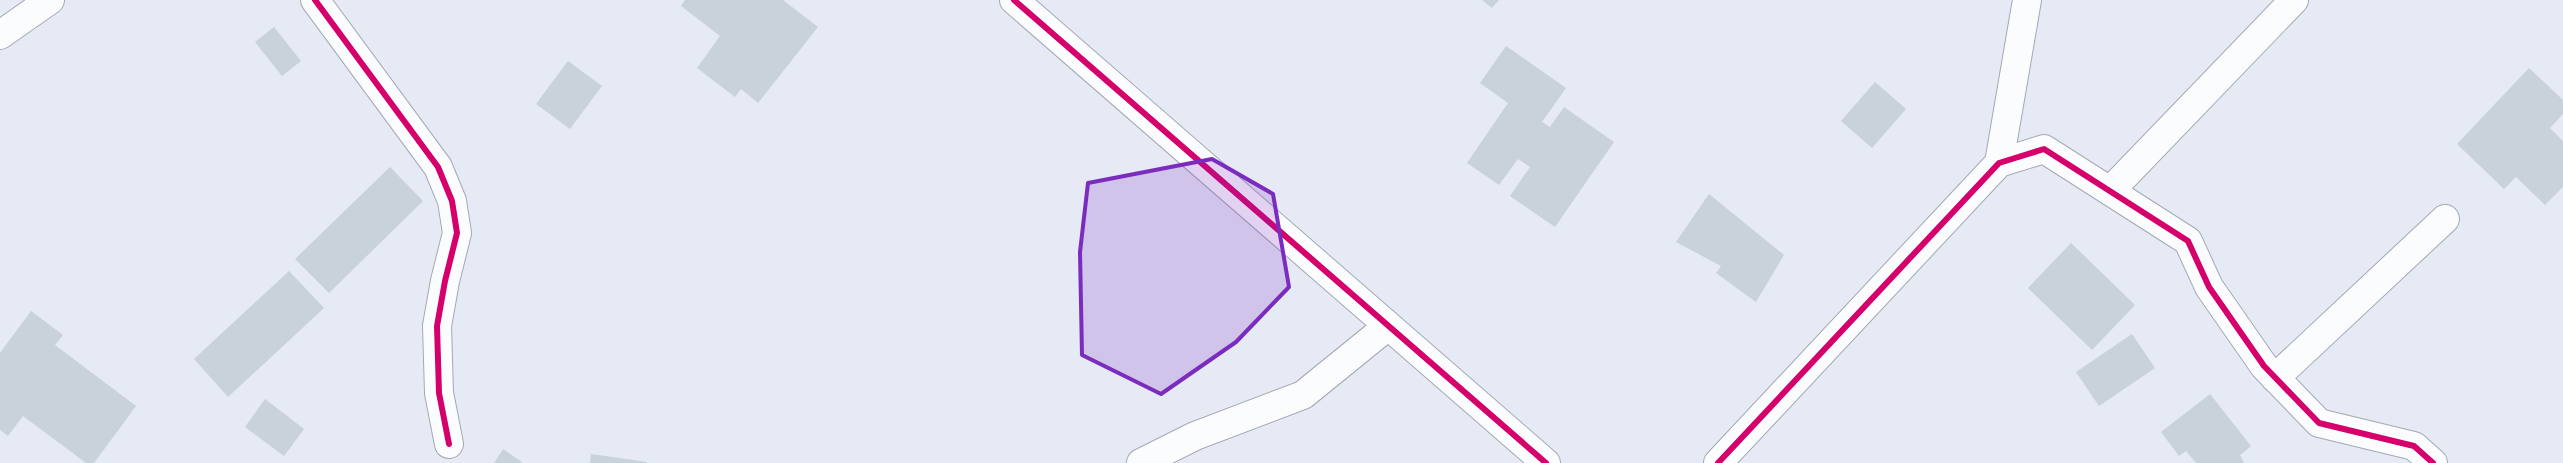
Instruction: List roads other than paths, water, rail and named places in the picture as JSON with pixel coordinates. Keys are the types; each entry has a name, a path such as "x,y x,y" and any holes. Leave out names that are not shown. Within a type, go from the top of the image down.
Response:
{"street":[{"path":"0,35 50,0"},
{"path":"315,0 438,167 452,201 457,233 445,281 437,326 440,393 449,444"},
{"path":"1014,0 1546,463"},
{"path":"1999,163 2027,0"},
{"path":"2110,191 2294,0"},
{"path":"1718,463 1999,163 2044,149 2188,241 2209,287 2264,366 2319,424 2414,446 2433,463"},
{"path":"2275,378 2445,219"},
{"path":"1141,463 1195,436 1303,394 1388,326"}]}
